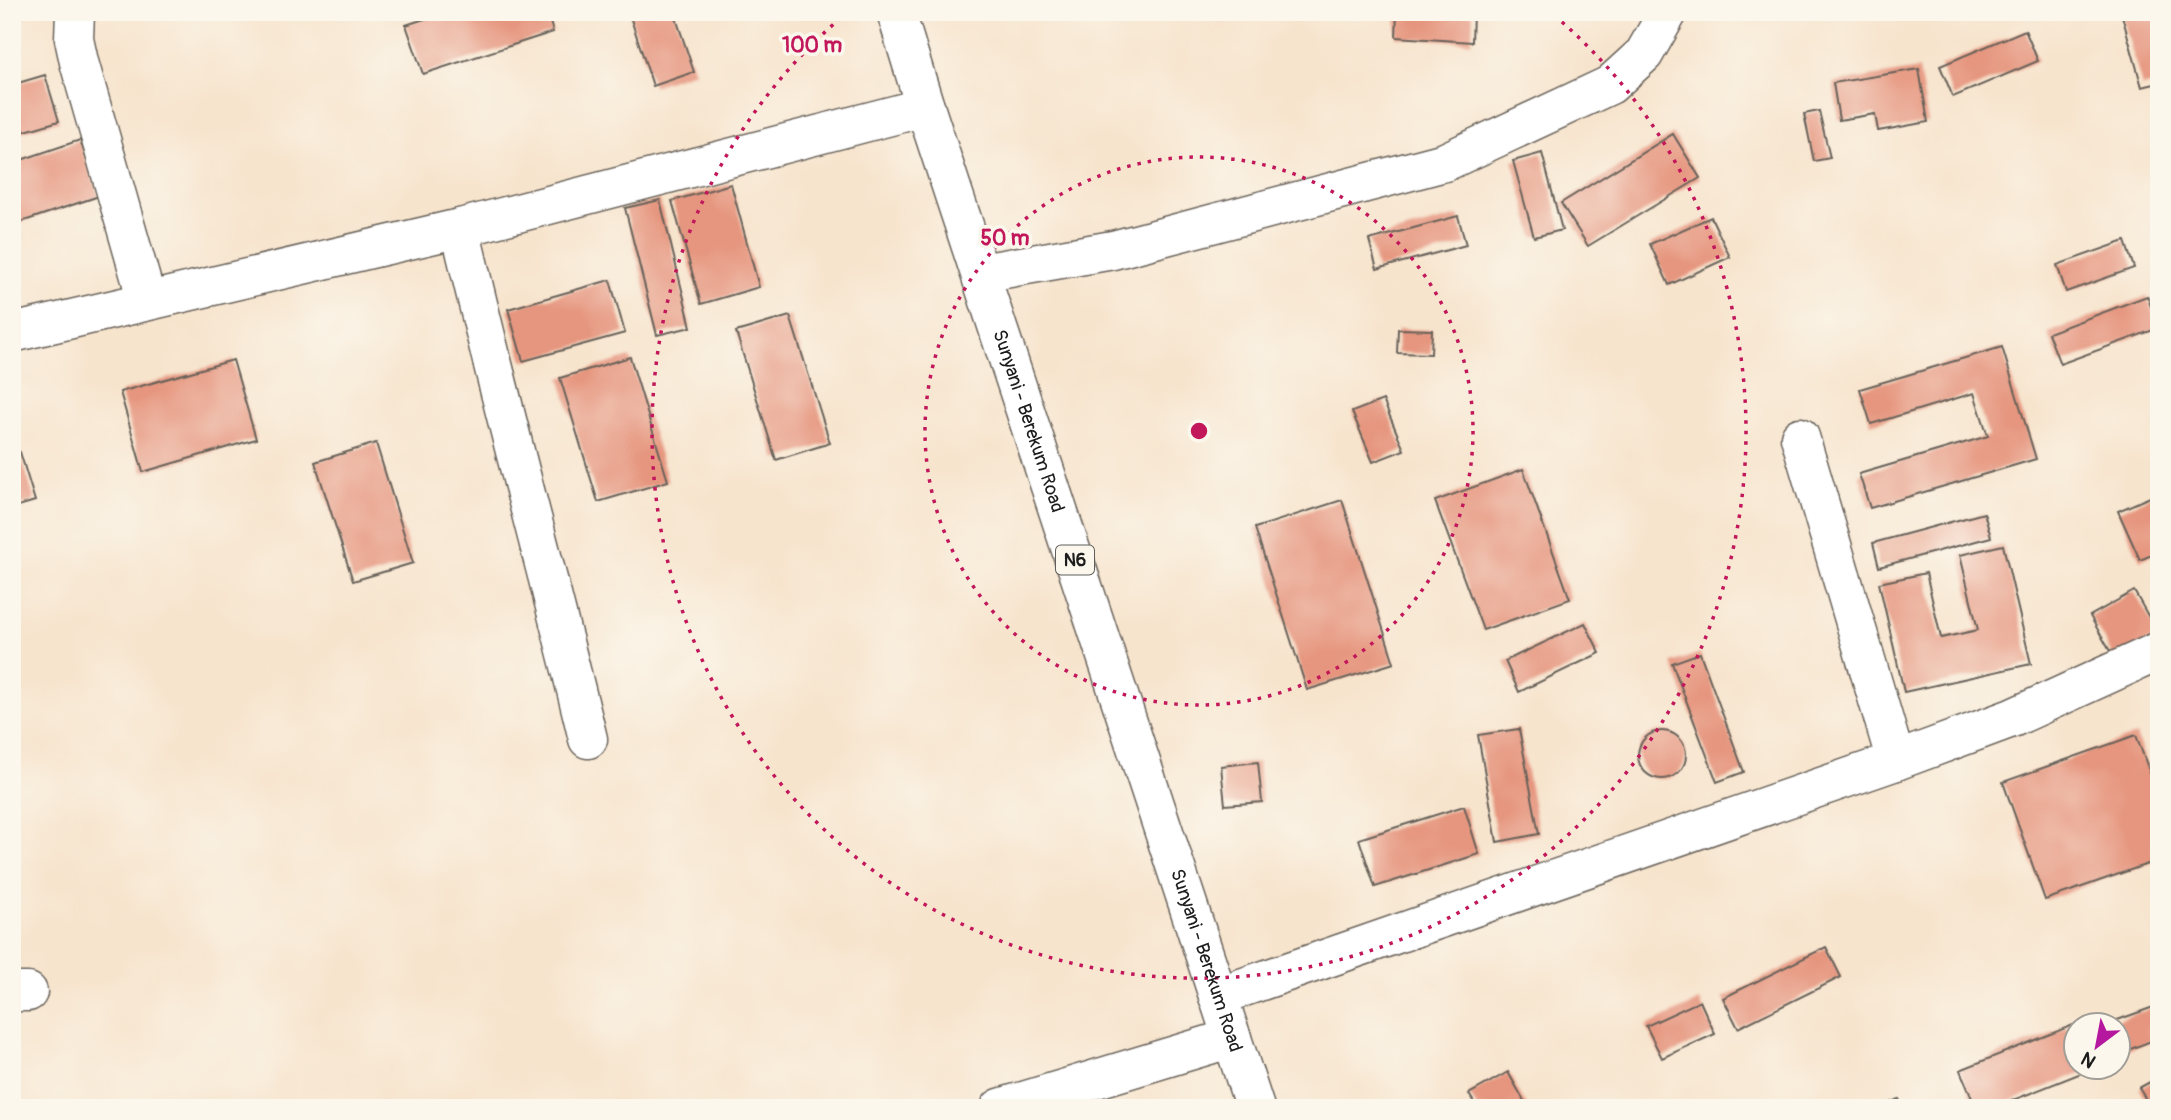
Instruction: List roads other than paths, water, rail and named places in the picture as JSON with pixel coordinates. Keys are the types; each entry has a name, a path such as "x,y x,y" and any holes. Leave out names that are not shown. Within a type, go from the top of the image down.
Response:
{"street":[{"path":"75,12 74,39 79,62 147,301"},
{"name":"Sunyani - Berekum Road","path":"896,12 1255,1108"},
{"path":"981,272 1113,250 1445,162 1610,85 1644,54 1668,12"},
{"path":"12,333 460,228 925,107"},
{"path":"460,228 500,403 545,557 588,739"},
{"path":"1800,436 1896,761"},
{"path":"1218,996 1896,761 2012,718 2159,652"},
{"path":"1000,1108 1232,1038"}]}
